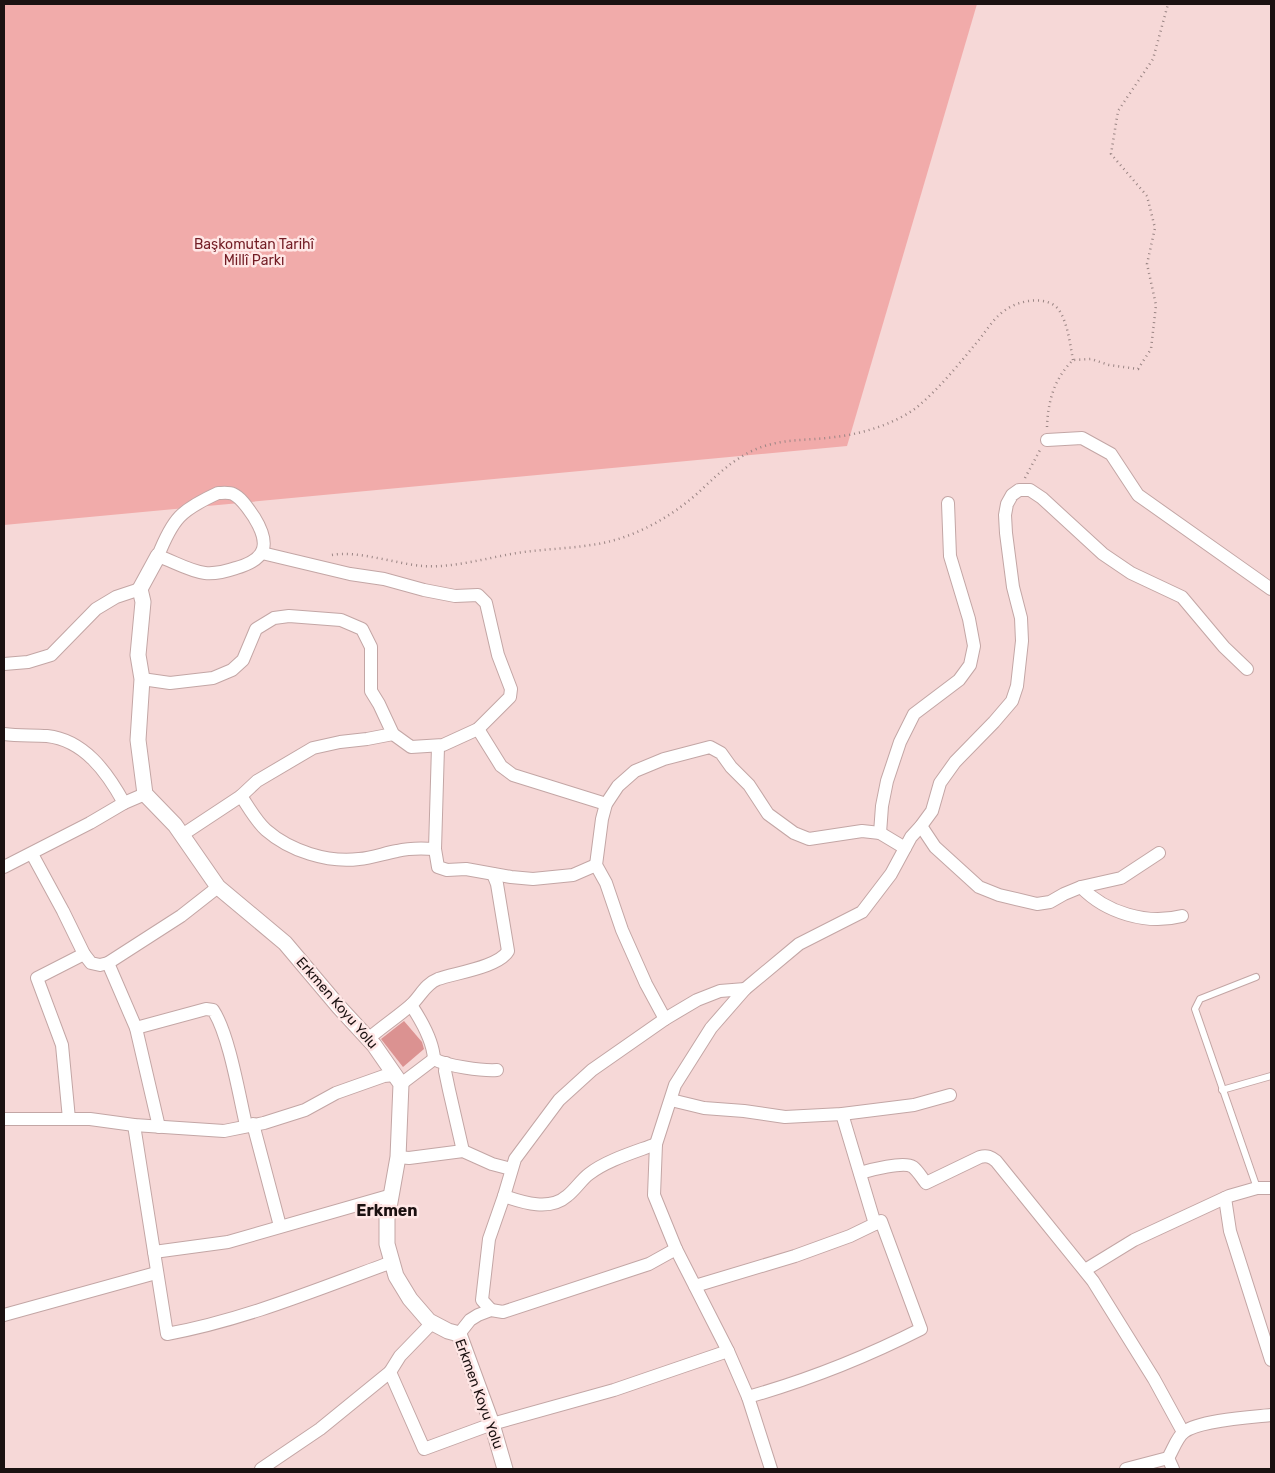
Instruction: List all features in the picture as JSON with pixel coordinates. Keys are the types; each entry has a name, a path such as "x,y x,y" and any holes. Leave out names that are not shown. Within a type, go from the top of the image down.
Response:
{"street":[{"path":"1046,440 1082,438 1111,454 1138,495 1271,589"},
{"path":"771,1469 748,1396 728,1351 676,1249 654,1195 656,1144 675,1086 711,1028 745,989 799,944 862,912 891,874 911,837 932,811 940,783 955,762 1012,701 1017,686 1022,641 1021,618 1014,587 1006,533 1005,515 1012,495 1019,490 1030,490 1042,498 1103,554 1131,573 1182,597 1224,647 1247,669"},
{"path":"4,867 90,823 124,802 145,794 138,740 142,679 138,655 143,602 140,589 176,519 197,502 218,493 233,494 247,507 262,531 265,544 262,553 254,560 228,571 206,573 158,556"},
{"path":"880,833 882,806 887,781 900,742 914,714 959,680 970,665 974,646 969,619 950,556 948,503"},
{"path":"142,679 170,683 213,678 232,670 243,660 256,629 274,618 288,616 341,620 362,629 371,647 371,691 394,734 410,747 438,747 478,729 510,697 511,689 498,655 486,603 478,595 455,596 424,590 384,579 320,567 262,553"},
{"path":"4,664 28,662 51,655 96,609 116,597 140,589"},
{"path":"478,729 501,766 513,775 606,804"},
{"path":"4,734 48,736 73,744 86,752 116,788 124,802"},
{"path":"182,835 241,796 257,781 312,748 394,734"},
{"path":"438,747 435,848 438,867 447,870 466,869 533,878 573,875 596,865"},
{"path":"665,1019 646,984 622,930 606,883 596,865 602,819 606,804 618,786 635,770 664,759 710,747 721,753 731,767 749,785 768,814 794,833 809,839 862,831 880,833 905,848"},
{"name":"Erkmen Koyu Yolu","path":"145,794 182,835 218,887 285,943 368,1039 398,1080 398,1157 387,1218 387,1244 396,1276 410,1299 432,1323 459,1334 492,1424 505,1469"},
{"path":"241,796 266,830 285,843 312,854 340,860 360,859 399,850 435,848"},
{"path":"921,826 935,847 978,887 999,895 1037,904 1050,902 1080,888 1121,878 1159,853"},
{"path":"32,854 64,911 84,954 91,963 108,963 181,916 218,887"},
{"path":"368,1039 412,1005 423,990 435,980 483,966 504,957 508,951 498,884 493,874"},
{"path":"1080,888 1112,910 1126,914 1152,919 1171,919 1182,916"},
{"path":"69,1119 62,1045 38,978 84,954"},
{"path":"108,963 136,1028 159,1127"},
{"path":"491,1310 482,1300 482,1287 489,1239 511,1169 515,1159 559,1100 592,1070 665,1019 697,1000 720,991 745,989"},
{"path":"412,1005 440,1061 449,1090 463,1151"},
{"path":"136,1028 206,1009 213,1010 218,1018 228,1049 280,1226"},
{"path":"4,1119 90,1119 134,1125 224,1131 264,1123 305,1110 336,1093 384,1076 398,1080 440,1061 485,1071 497,1070"},
{"path":"671,1100 704,1108 785,1117 842,1114 914,1105 950,1095"},
{"path":"842,1114 875,1224"},
{"path":"134,1125 167,1334 202,1328 263,1309 392,1262"},
{"path":"504,1196 536,1205 552,1204 566,1197 589,1174 624,1155 656,1144"},
{"path":"398,1157 416,1157 463,1151 492,1164 511,1169"},
{"path":"860,1174 887,1167 908,1165 926,1183 980,1157 986,1155 991,1157 1085,1270 1136,1349 1183,1432"},
{"path":"1085,1270 1134,1240 1225,1198 1257,1188 1271,1188"},
{"path":"154,1252 228,1242 392,1195"},
{"path":"1225,1198 1230,1231 1271,1360"},
{"path":"694,1286 795,1256 850,1236 881,1221 921,1329 887,1347 793,1384 748,1396"},
{"path":"459,1334 470,1320 491,1310 503,1312 649,1264 676,1249"},
{"path":"4,1315 156,1273"},
{"path":"261,1469 320,1429 390,1372 400,1356 432,1323"},
{"path":"390,1372 424,1448 492,1424 614,1390 728,1351"},
{"path":"1126,1469 1171,1464 1183,1432 1192,1427 1271,1415"}],"lane":[{"path":"1256,978 1200,999 1196,1005 1195,1013 1257,1188"},
{"path":"1222,1090 1271,1076"}],"path":[{"path":"1019,490 1046,440 1048,410 1053,388 1064,369 1073,360 1090,359 1109,365 1138,369 1151,349 1156,305 1147,264 1155,228 1147,196 1111,154 1118,111 1153,59 1168,4"},
{"path":"320,567 324,560 335,554 364,556 422,566 452,565 520,552 592,545 622,538 667,516 725,468 754,450 785,441 854,434 886,424 915,409 963,358 994,319 1006,309 1021,302 1046,302 1056,307 1062,316 1073,360"}],"green space":[{"name":"Başkomutan Tarihî Millî Parkı","path":"4,4 977,4 847,446 4,525"}],"building":[{"path":"404,1021 422,1042 424,1049 403,1067 381,1039"}],"district":[{"name":"Erkmen","path":"387,1210"}]}
